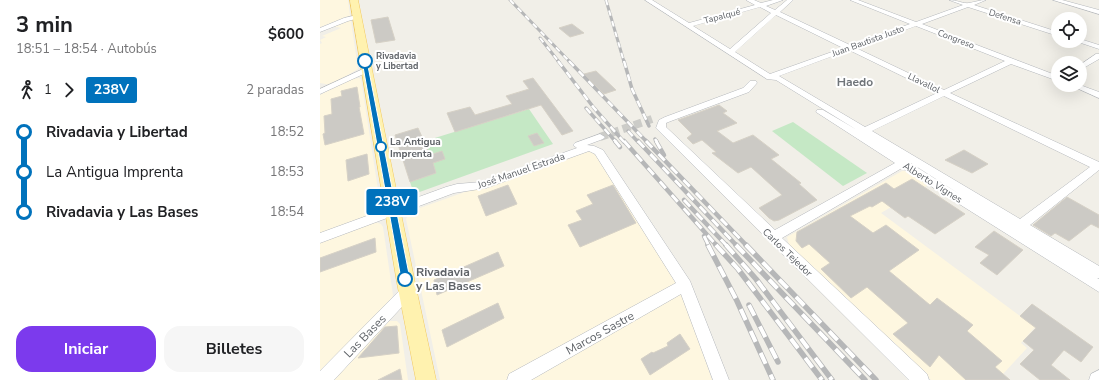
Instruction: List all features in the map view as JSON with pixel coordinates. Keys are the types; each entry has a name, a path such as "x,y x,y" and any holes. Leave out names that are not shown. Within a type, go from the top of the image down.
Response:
{"main road":[{"path":"354,0 366,71 426,380"}],"street":[{"name":"Alberto Vignes","path":"648,0 770,77 771,81 861,132 1017,228 1099,273"},
{"name":"Llavallol","path":"749,0 1099,166"},
{"name":"Tapalqué","path":"688,25 780,0"},
{"path":"730,52 790,0"},
{"name":"Congreso","path":"853,0 1051,76"},
{"name":"Defensa","path":"952,0 1051,32"},
{"name":"Juan Bautista Justo","path":"657,120 736,89 983,0"},
{"path":"1056,0 1099,12"},
{"path":"320,30 346,19 357,17"},
{"path":"1087,43 1099,47"},
{"path":"1087,64 1099,56"},
{"path":"861,132 1011,61"},
{"path":"320,92 350,76 366,71"},
{"name":"Juan Bautista Justo","path":"657,120 746,90 753,83"},
{"path":"1087,90 1099,95"},
{"name":"Carlos Tejedor","path":"657,120 661,128 921,380"},
{"name":"José Manuel Estrada","path":"320,238 600,137"},
{"name":"José Manuel Estrada","path":"450,190 482,185 585,148 591,148 599,152 685,285"},
{"path":"773,237 907,161"},
{"path":"1017,228 1099,166"},
{"name":"Alberto Vignes","path":"1017,228 1099,286"},
{"path":"685,285 721,380"},
{"name":"Marcos Sastre","path":"515,380 685,285"},
{"name":"Las Bases","path":"323,380 408,291"}],"shaded area":[{"path":"320,0 348,0 350,16 320,27"},
{"path":"346,21 351,21 358,69 331,85 320,83 320,44 322,43 320,40 326,37 322,36 341,28 333,26"},
{"path":"351,79 361,79 381,209 378,213 320,234 320,95"},
{"path":"583,150 590,150 595,154 671,274 686,303 712,380 440,380 406,219 410,213 417,209"},
{"path":"902,171 909,171 930,184 881,213 1035,327 1021,343 1027,348 1003,374 1010,380 931,380 789,245 787,237"},
{"path":"375,222 381,224 383,227 393,295 391,300 320,377 320,241"},
{"path":"389,321 397,321 400,324 408,380 331,380 382,325"}],"green space":[{"path":"529,109 553,144 414,194 410,182 436,173 425,141"},
{"path":"793,122 867,173 843,186 772,131"}],"building":[{"path":"388,17 395,40 376,43 371,20"},
{"path":"572,24 584,33 570,37 559,28"},
{"path":"596,71 616,90 604,94 584,74"},
{"path":"533,78 573,131 562,135 541,105 455,132 447,113 470,107 475,115 512,104 506,96 529,89 523,81"},
{"path":"357,87 364,134 325,145 323,134 325,133 324,116 332,114 331,99 342,96 341,91"},
{"path":"719,105 727,111 723,113 737,123 717,131 733,143 753,135 779,155 771,159 801,183 799,184 817,200 779,220 774,221 769,218 759,208 782,195 751,167 738,173 712,153 716,152 702,140 693,144 687,138 692,134 678,120"},
{"name":"La Antigua Imprenta","path":"418,128 430,155 442,151 445,159 433,163 436,173 410,182 395,135"},
{"path":"537,133 544,143 534,146 528,136"},
{"path":"964,150 988,164 972,173 945,160"},
{"path":"367,154 369,174 348,181 346,160"},
{"path":"912,179 965,214 935,234 908,216 905,218 882,201 850,216 873,233 886,225 919,250 889,271 930,305 937,298 973,325 967,331 1002,361 995,367 1010,380 966,380 939,355 930,367 893,334 908,323 867,287 851,298 821,269 830,263 809,244 802,248 796,241 797,232 886,183 894,189"},
{"path":"508,185 517,204 486,216 478,196"},
{"path":"613,185 636,223 580,247 568,225 582,220 576,211 593,204 587,195"},
{"path":"1067,197 1099,215 1099,228 1091,224 1069,241 1055,233 1051,236 1033,225"},
{"path":"994,231 1023,250 997,275 980,263 989,255 975,247"},
{"path":"375,238 376,252 320,272 320,258"},
{"path":"498,252 504,266 437,295 434,280"},
{"path":"498,303 504,318 447,347 442,330"},
{"path":"1032,304 1093,347 1081,362 1064,350 1051,365 1070,380 1040,380 1020,364 1034,350 1023,341 1036,328 1020,316"},
{"path":"397,326 399,353 358,358 385,327"},
{"path":"680,334 690,349 650,375 641,359 652,352 653,353 668,346 667,343"},
{"path":"400,369 402,380 378,380"}],"tunnel":[{"path":"600,137 652,119"}],"railway":[{"path":"510,0 570,62"},
{"path":"606,0 624,62"},
{"path":"540,38 559,62"},
{"path":"558,61 594,108 624,142"},
{"path":"569,61 647,142"},
{"path":"624,61 632,89 649,126"},
{"path":"586,108 616,142"},
{"path":"628,131 638,142"},
{"path":"615,141 620,147"},
{"path":"624,141 717,246"},
{"path":"638,141 737,246"},
{"path":"646,141 747,246"},
{"path":"656,141 664,155"},
{"path":"684,200 727,246"},
{"path":"704,236 709,246"},
{"path":"708,245 737,301 773,380"},
{"path":"716,245 738,269 822,380"},
{"path":"726,245 756,279 832,380"},
{"path":"736,245 865,380"},
{"path":"746,245 876,380"},
{"path":"749,305 778,362"}],"bus line":[{"name":"238V","path":"365,61 378,135 394,211 405,279"}],"place":[{"name":"Rivadavia y Libertad","path":"365,61"},
{"name":"La Antigua Imprenta","path":"381,147"},
{"name":"Rivadavia y Las Bases","path":"405,279"}],"district":[{"name":"Haedo","path":"855,82"}]}
